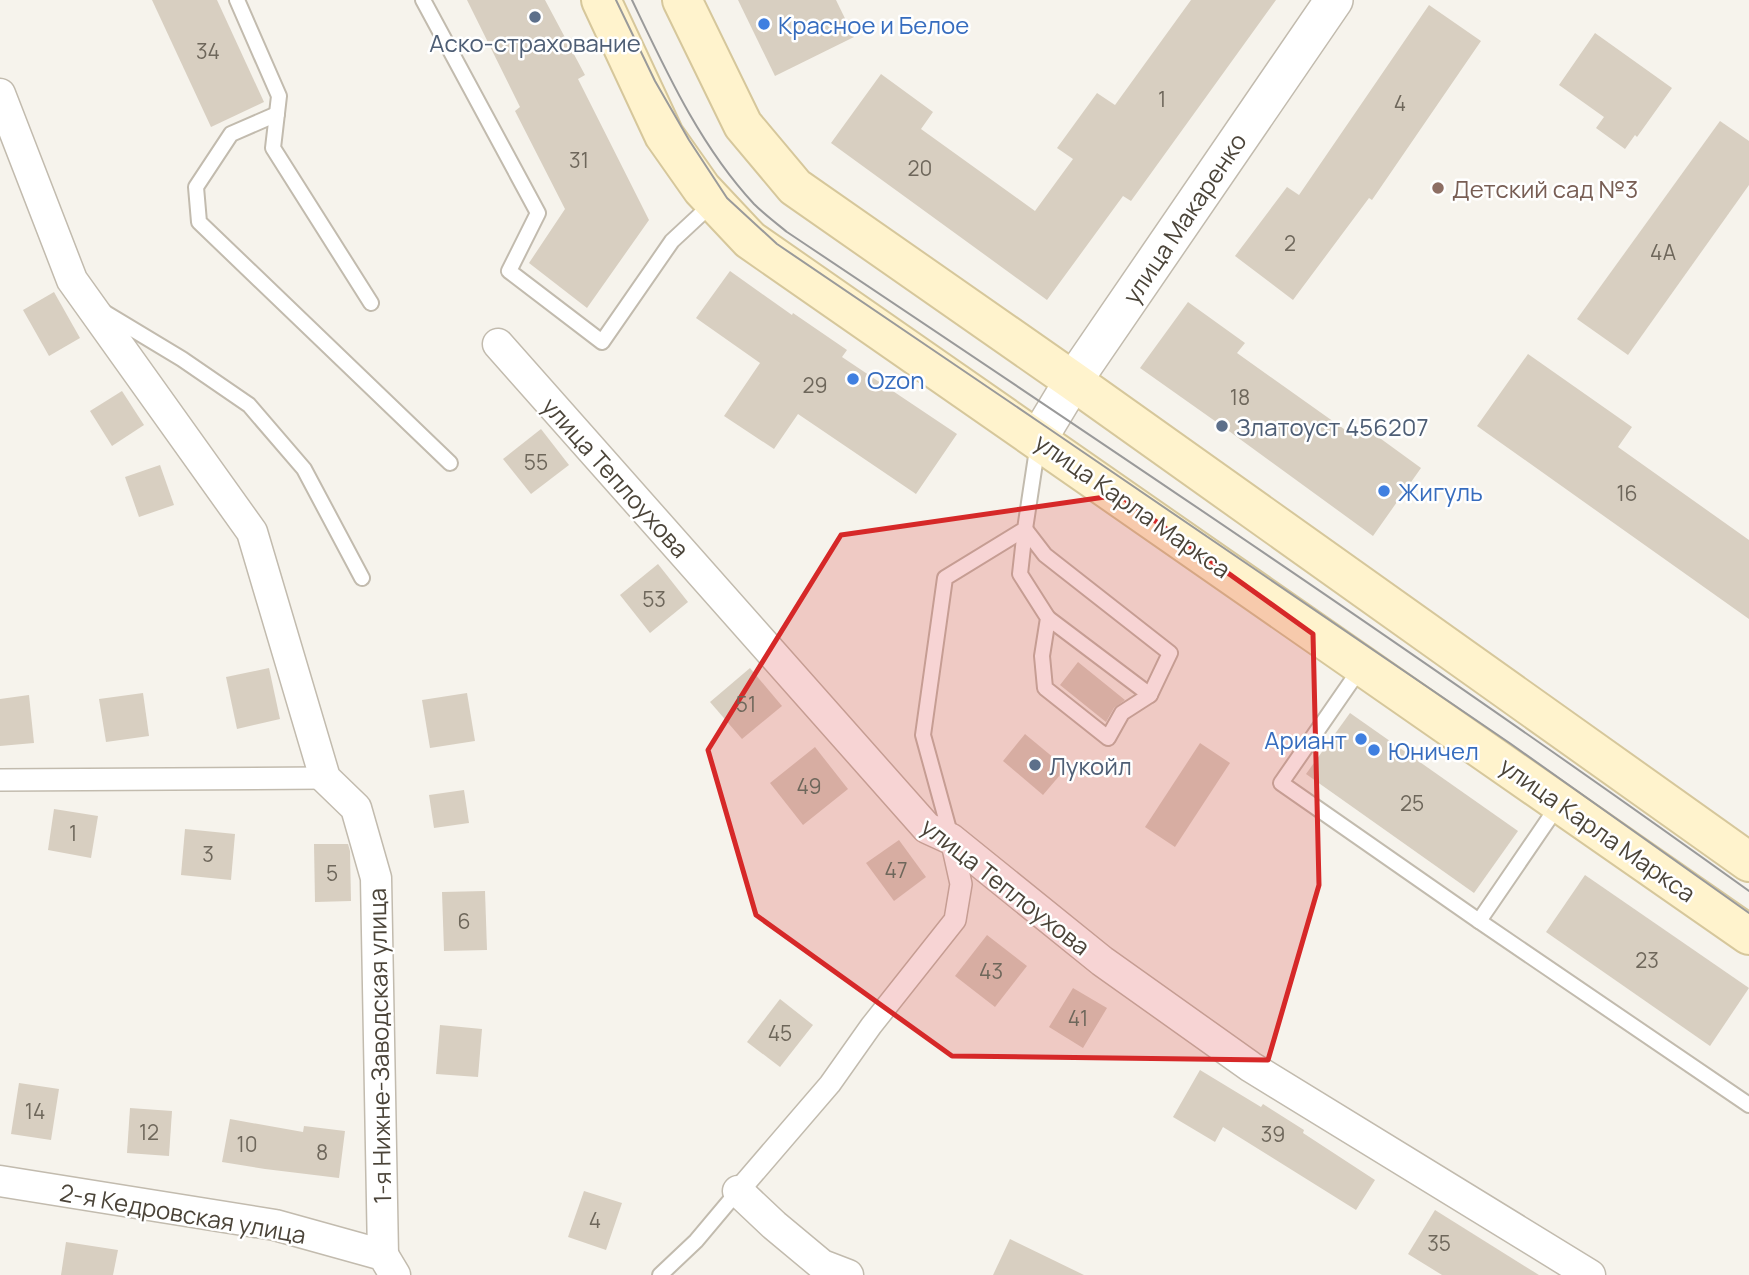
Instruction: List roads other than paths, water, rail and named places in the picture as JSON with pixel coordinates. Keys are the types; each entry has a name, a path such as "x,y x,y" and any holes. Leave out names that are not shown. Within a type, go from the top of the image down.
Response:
{"main road":[{"name":"улица Карла Маркса","path":"601,0 664,135 702,189 750,240 1749,934"},
{"path":"682,0 743,125 795,187 1073,380 1749,862"}],"street":[{"name":"улица Макаренко","path":"1038,439 1073,380 1334,0"},
{"path":"0,94 72,280 252,532 324,778 0,780"},
{"name":"улица Теплоухова","path":"498,344 928,828 951,839 1102,961 1251,1068 1590,1275"},
{"name":"1-я Нижне-Заводская улица","path":"324,778 356,808 376,878 389,1265"},
{"path":"848,1275 822,1265 738,1191 830,1084 955,920 961,884 951,839"},
{"name":"2-я Кедровская улица","path":"0,1181 275,1225 389,1265"}],"lane":[{"path":"237,0 279,96 273,148 372,303"},
{"path":"423,0 538,213 509,271 602,342 672,241 714,202"},
{"path":"277,114 231,134 196,187 199,222 450,463"},
{"path":"89,303 182,359 249,405 304,469 362,578"},
{"path":"1038,439 1020,574 1048,618 1150,695"},
{"path":"951,839 923,735 945,578 1025,529"},
{"path":"1025,529 1045,555 1170,653 1150,695 1122,713 1108,738 1045,688 1042,656 1048,618"},
{"path":"1362,665 1281,783 1749,1105"},
{"path":"1479,921 1560,803"},
{"path":"660,1275 696,1241 738,1191"}],"tram line":[{"path":"616,0 655,81 727,198 777,244 1511,744 1749,913"},
{"path":"632,0 686,107 717,158 754,204 787,232 1391,640 1749,891"}],"place":[{"name":"Аско-страхование","path":"535,17"},
{"name":"Красное и Белое","path":"764,24"},
{"name":"Детский сад №3","path":"1438,188"},
{"name":"Ozon","path":"853,379"},
{"name":"Златоуст 456207","path":"1222,426"},
{"name":"Жигуль","path":"1384,491"},
{"name":"Ариант","path":"1361,739"},
{"name":"Юничел","path":"1374,750"},
{"name":"Лукойл","path":"1035,765"}]}
